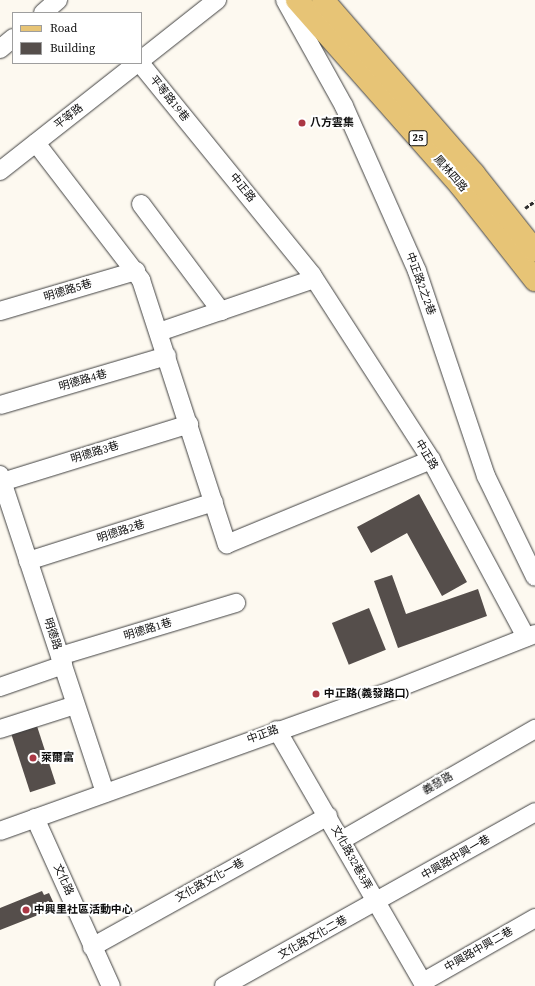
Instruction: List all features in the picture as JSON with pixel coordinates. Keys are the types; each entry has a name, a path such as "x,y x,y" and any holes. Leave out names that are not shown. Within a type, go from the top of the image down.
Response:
{"main road":[{"name":"鳳林四路","path":"297,0 460,186 535,280"},
{"name":"鳳林四路","path":"323,0 474,174 535,251"}],"street":[{"path":"44,12 58,0"},
{"name":"平等路","path":"142,60 217,0"},
{"name":"中正路2之2巷","path":"285,0 344,106 417,271 486,476 535,577"},
{"path":"0,49 12,39"},
{"name":"平等路","path":"0,171 137,64"},
{"name":"平等路19巷","path":"142,64 199,135"},
{"name":"中正路","path":"0,831 277,730 393,690 531,636 431,460 314,279 199,135"},
{"path":"36,143 136,271 159,332 227,544 431,460"},
{"path":"141,204 220,311"},
{"name":"明德路5巷","path":"0,312 136,271"},
{"path":"159,332 314,279"},
{"name":"明德路4巷","path":"0,405 167,356"},
{"name":"明德路3巷","path":"1,478 188,424"},
{"name":"明德路","path":"1,478 4,502 28,561 105,793"},
{"name":"明德路2巷","path":"28,561 214,502"},
{"name":"明德路1巷","path":"0,687 61,661 236,603"},
{"path":"0,729 76,705"},
{"name":"義發路","path":"342,840 535,729"},
{"name":"文化路32巷3弄","path":"277,730 424,984"},
{"name":"中興路中興一巷","path":"376,903 535,812"},
{"name":"文化路文化一巷","path":"92,946 328,816"},
{"name":"文化路","path":"35,818 111,986"},
{"name":"文化路文化二巷","path":"224,986 376,903"},
{"name":"中興路中興二巷","path":"424,984 535,918"}],"building":[{"path":"419,494 467,582 442,596 407,533 371,553 357,527"},
{"path":"392,575 406,614 478,589 487,616 398,648 374,581"},
{"path":"369,608 386,650 349,665 332,623"},
{"name":"萊爾富","path":"36,723 56,784 30,792 10,731"},
{"name":"中興里社區活動中心","path":"42,891 44,895 49,893 56,908 0,930 0,908"}],"place":[{"name":"八方雲集","path":"302,123"},
{"name":"中正路(義發路口)","path":"316,694"},
{"name":"萊爾富","path":"33,758"},
{"name":"中興里社區活動中心","path":"26,910"}]}
